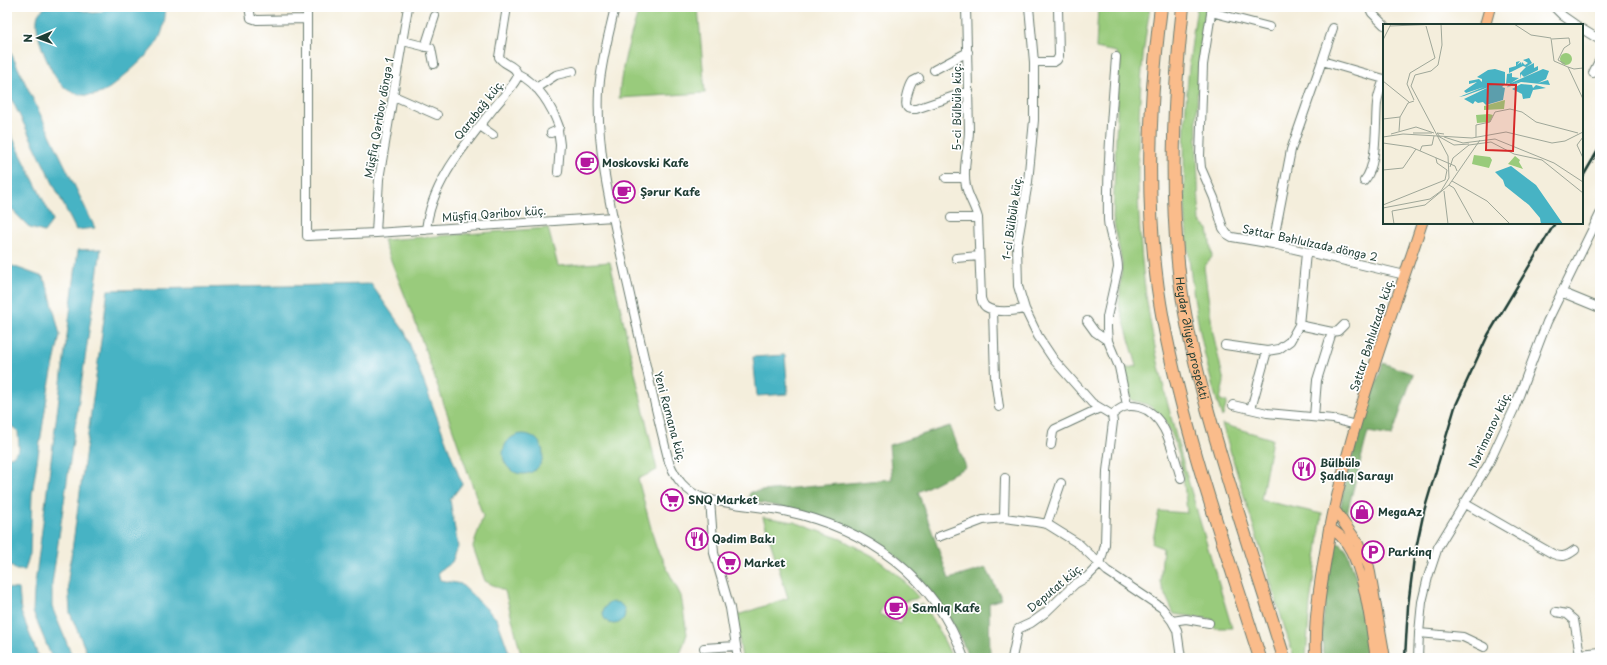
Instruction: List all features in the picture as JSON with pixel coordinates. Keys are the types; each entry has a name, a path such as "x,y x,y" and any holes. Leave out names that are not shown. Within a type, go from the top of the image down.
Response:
{"highway":[{"path":"1161,7 1152,88 1150,184 1153,236 1163,320 1191,438 1260,658"},
{"name":"Heydər Əliyev prospekti","path":"1184,7 1175,88 1173,136 1174,198 1181,282 1199,381 1236,508 1284,658"},
{"path":"1316,658 1316,630 1330,529"}],"main road":[{"path":"1485,24 1490,7"},
{"name":"Səttar Bəhlulzadə küç.","path":"1330,529 1347,455 1356,425 1422,224"},
{"path":"1334,509 1358,543 1369,567 1385,658"},
{"path":"1330,529 1340,534 1346,542 1358,569 1366,602 1376,658"}],"street":[{"path":"249,7 252,18 257,20 307,19 307,7"},
{"name":"Müşfiq Qəribov döngə 1","path":"376,233 379,178 408,7"},
{"name":"Qarabağ küç.","path":"426,230 427,217 433,199 455,159 515,82 518,74 515,68 501,61 499,57 506,7"},
{"name":"Yeni Ramana küç.","path":"615,7 602,70 599,97 600,138 613,217 646,368 669,462 680,483 697,496 710,500 800,515 834,525 866,541 894,560 925,589 948,623 964,658"},
{"name":"5-ci Bülbülə küç.","path":"966,7 969,143 965,178 968,195 975,208 978,218 981,298 984,305 993,310"},
{"name":"1-ci Bülbülə küç.","path":"1030,7 1034,62 1034,120 1028,182 1017,253 1018,286 1025,309 1038,336 1054,360 1092,403 1112,415"},
{"path":"1034,62 1054,62 1059,56 1058,7"},
{"path":"1369,7 1383,24"},
{"path":"1554,7 1575,24"},
{"path":"1212,10 1269,27"},
{"name":"Səttar Bəhlulzadə döngə 2","path":"1212,10 1203,65 1201,168 1214,198 1223,228 1227,234 1232,237 1273,244 1306,253 1405,275"},
{"path":"425,47 435,16"},
{"name":"Müşfiq Qəribov küç.","path":"307,19 308,236 426,230 613,217"},
{"path":"1273,244 1291,150 1333,28"},
{"path":"1583,30 1600,40"},
{"path":"403,41 431,48 433,51 434,64"},
{"path":"934,70 968,52"},
{"path":"1116,57 1111,134 1108,222 1118,260 1118,268 1108,317 1108,341 1118,367 1127,405"},
{"path":"1594,73 1600,59"},
{"path":"1322,61 1383,79"},
{"path":"536,88 556,75 573,72"},
{"path":"518,74 530,81 545,99 557,122 554,131 560,145 558,172"},
{"path":"919,78 913,82 910,87 906,102 909,109 916,109 969,91"},
{"path":"1364,182 1370,172 1376,131 1378,100 1383,82"},
{"path":"394,96 437,115"},
{"path":"480,126 493,135"},
{"path":"946,178 965,178"},
{"name":"Nərimanov küç.","path":"1418,658 1422,602 1434,557 1442,538 1489,463 1514,409 1547,322 1600,214"},
{"path":"951,218 978,218"},
{"path":"1225,345 1266,351 1279,349 1290,341 1299,325 1306,253"},
{"path":"956,258 979,256"},
{"path":"1561,292 1600,308"},
{"path":"999,407 995,378 993,310 1025,309"},
{"path":"1087,321 1095,332 1108,341"},
{"path":"1299,325 1332,332 1338,331 1344,325"},
{"path":"1314,417 1317,380 1332,332"},
{"path":"1251,409 1266,351"},
{"path":"938,537 983,520 1004,518 1036,522 1047,524 1079,544 1100,564 1105,545 1107,471 1113,422 1112,415 1120,408 1127,405 1147,408 1156,415 1165,428 1181,478"},
{"path":"1233,405 1268,413 1314,417 1356,425"},
{"path":"1051,445 1053,432 1055,429 1100,408"},
{"path":"1004,518 1005,478"},
{"path":"1047,524 1061,482"},
{"path":"710,500 714,553 730,608 738,658"},
{"path":"1464,504 1560,557 1567,556 1575,550"},
{"name":"Deputat küç.","path":"1012,658 1018,629 1031,623 1045,613 1075,584 1087,576 1100,564 1118,579 1162,608 1177,630 1181,658"},
{"path":"1556,612 1567,614 1574,620 1579,656 1600,652"},
{"path":"1172,621 1186,620 1209,623"},
{"path":"1419,633 1463,637 1484,647"},
{"path":"704,648 736,646"}],"green space":[{"path":"640,7 698,7 705,93 619,98 629,41"},
{"path":"1098,7 1150,7 1144,46 1138,155 1140,240 1146,296 1153,338 1172,422 1232,628 1214,628 1212,619 1174,614 1160,583 1163,548 1152,544 1159,511 1187,513 1186,500 1179,456 1168,428 1161,416 1151,407 1131,400 1123,369 1137,366 1119,305 1122,263 1113,218 1119,59 1116,52 1096,48"},
{"path":"1197,7 1208,7 1203,34 1198,88 1197,168 1200,222 1208,229 1212,257 1204,267 1213,333 1224,382 1220,400 1227,402 1222,417 1208,368 1197,317 1190,266 1186,214 1184,161 1186,109 1190,58"},
{"path":"548,228 558,266 610,262 657,470 638,479 656,547 681,596 687,634 679,658 522,658 505,591 485,581 473,547 483,516 416,324 383,240"},
{"path":"1383,363 1413,374 1392,436 1368,432 1347,513 1340,510 1343,491 1358,436"},
{"path":"1222,424 1272,439 1261,500 1322,514 1310,604 1306,658 1294,658"},
{"path":"950,426 966,467 918,492 949,579 986,568 1002,599 989,603 990,658 969,658 957,632 943,608 926,586 907,567 886,550 863,536 838,524 811,514 748,500 750,492 892,479 889,445"},
{"path":"763,517 794,522 841,539 873,556 899,576 919,598 901,602 889,595 879,614 900,624 907,607 922,604 946,644 952,658 742,658 735,616 788,598"},
{"path":"1335,543 1341,544 1347,551 1359,587 1370,658 1323,658 1322,630 1331,546"}],"water":[{"path":"47,7 69,7 93,13 103,11 106,7 166,7 161,35 157,43 134,68 101,93 97,95 82,95 67,90 59,82 48,64 40,42 37,22 40,12"},
{"path":"7,45 95,228 76,230 7,90"},
{"path":"7,126 53,220 44,232 30,228 7,205"},
{"path":"101,249 52,584 52,607 73,658 52,658 33,612 34,592 78,250"},
{"path":"7,264 43,277 49,291 60,335 48,391 32,494 30,554 25,570 16,570 7,563 7,458 13,456 19,449 18,431 7,423"},
{"path":"371,284 405,332 462,484 450,500 458,547 452,562 438,572 440,580 461,584 497,619 511,658 89,658 70,613 68,579 108,290"},
{"path":"785,355 788,394 757,396 753,357"},
{"path":"523,434 531,436 537,440 541,446 543,454 541,462 537,468 531,472 523,474 515,472 509,468 505,462 503,454 505,446 509,440 515,436"},
{"path":"7,588 19,589 21,612 39,658 7,658"},
{"path":"614,602 622,605 625,613 622,621 614,624 606,621 603,613 606,605"}],"railway":[{"path":"1583,176 1600,147"},
{"path":"1405,658 1408,606 1414,558 1424,511 1455,407 1488,335 1554,224"}],"place":[{"name":"Moskovski Kafe","path":"587,163"},
{"name":"Şərur Kafe","path":"624,192"},
{"name":"Bülbülə Şadlıq Sarayı","path":"1304,469"},
{"name":"SNQ Market","path":"672,500"},
{"name":"MegaAz","path":"1362,512"},
{"name":"Qədim Bakı","path":"697,539"},
{"name":"Parkinq","path":"1373,552"},
{"name":"Market","path":"729,563"},
{"name":"Samlıq Kafe","path":"896,608"}]}
